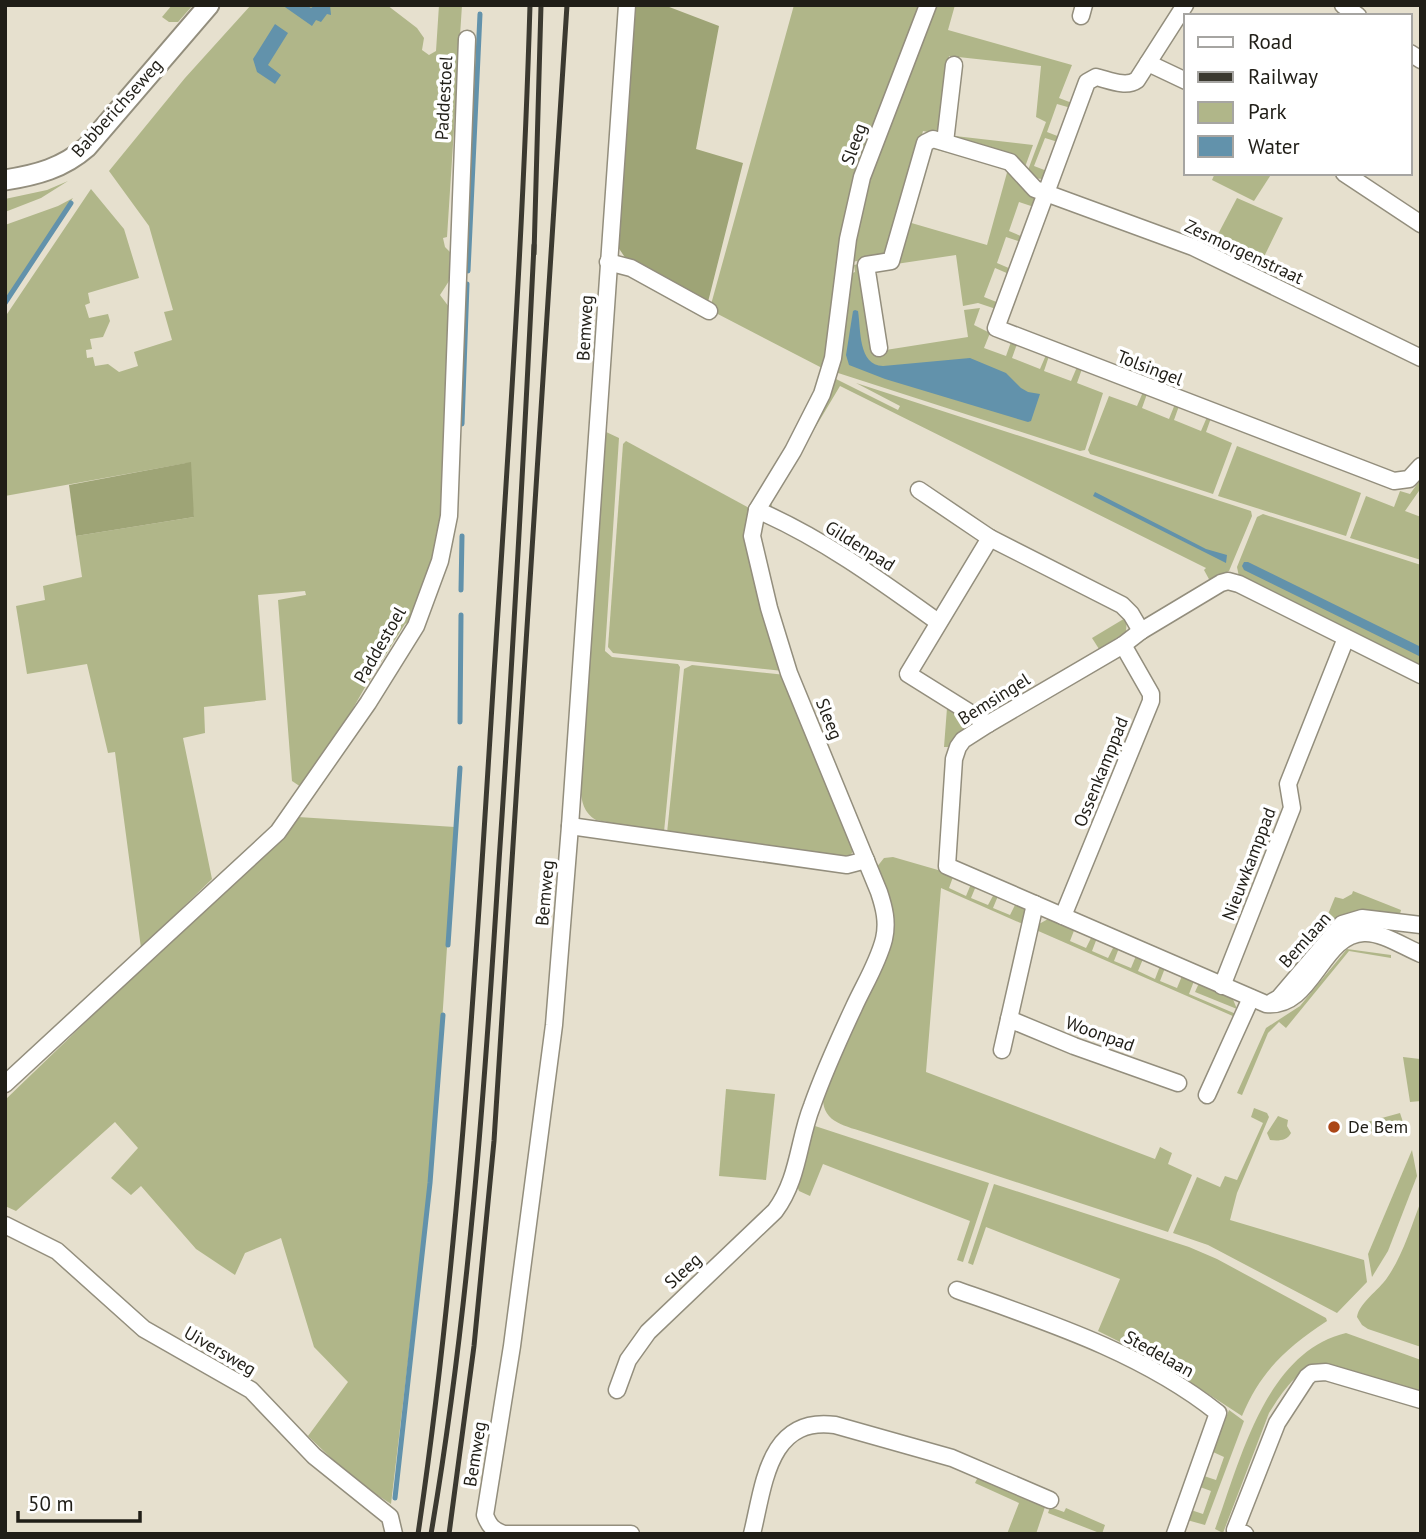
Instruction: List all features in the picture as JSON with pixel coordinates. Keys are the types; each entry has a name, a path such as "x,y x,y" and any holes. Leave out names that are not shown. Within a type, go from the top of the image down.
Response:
{"street":[{"name":"Babberichseweg","path":"5,180 53,170 74,159 88,147 209,5"},
{"name":"Bemweg","path":"627,5 554,1025 512,1346 485,1515 488,1524 504,1534 631,1534"},
{"name":"Sleeg","path":"617,1390 628,1360 648,1332 775,1211 787,1196 811,1107 885,936 884,909 789,673 753,548 753,523 757,510 793,451 822,394 833,358 848,239 862,177 928,5"},
{"name":"Tolsingel","path":"1181,7 1148,63 1132,84 1096,77 1087,82 996,328 1394,481 1409,479 1421,466"},
{"name":"Paddestoel","path":"5,1084 278,832 368,703 416,626 440,561 448,524 467,38"},
{"path":"1148,63 1184,80"},
{"path":"945,142 954,65"},
{"path":"879,348 866,265 891,261 925,143 933,139 1010,162 1031,186 1045,194"},
{"path":"1347,175 1421,224"},
{"name":"Zesmorgenstraat","path":"1045,194 1193,247 1421,358"},
{"path":"608,262 631,268 709,311"},
{"path":"919,490 990,538 1122,605 1141,631"},
{"name":"Gildenpad","path":"757,510 779,519 817,541 938,622"},
{"path":"988,724 908,674 990,538"},
{"name":"Bemsingel","path":"1222,985 947,866 955,752 964,740 988,724 1228,581 1239,584 1421,675"},
{"name":"Nieuwkamppad","path":"1222,985 1292,808 1288,784 1346,638"},
{"name":"Ossenkamppad","path":"1063,916 1151,701 1151,694 1123,645"},
{"path":"570,826 847,865 866,860"},
{"path":"1002,1050 1035,904"},
{"name":"Bemlaan","path":"1259,1001 1279,998 1342,923 1362,918 1421,925"},
{"name":"Bemlaan","path":"1259,1001 1281,1004 1295,996 1341,942 1357,934 1374,934 1421,954"},
{"path":"1206,1095 1259,1001 1222,985"},
{"name":"Woonpad","path":"1009,1019 1074,1046 1178,1083"},
{"name":"Uiversweg","path":"5,1225 57,1251 144,1329 251,1390 314,1455 390,1517 394,1533"},
{"name":"Stedelaan","path":"957,1290 1064,1328 1097,1343 1169,1380 1218,1413 1175,1534"},
{"path":"1245,1534 1235,1530 1267,1442 1286,1406 1312,1373 1326,1372 1421,1400"},
{"path":"752,1534 768,1470 776,1450 785,1437 797,1429 818,1423 835,1425 952,1458 1050,1500"}],"green space":[{"path":"172,5 193,5 178,22 169,22 162,17"},
{"path":"251,5 387,5 417,28 424,38 422,50 429,55 436,51 439,5 462,5 447,237 443,238 445,247 450,252 449,281 440,295 449,307 447,485 437,546 413,619 405,624 364,689 307,789 292,781 278,600 306,595 305,591 258,595 266,700 204,707 205,733 183,738 212,879 141,948 115,752 108,753 87,664 27,674 16,606 45,600 43,586 82,577 76,536 194,517 187,463 5,496 5,317 91,189 124,229 139,278 88,293 90,303 85,305 89,318 108,314 110,321 103,337 90,339 92,349 86,350 87,358 93,357 95,366 108,364 119,372 138,366 134,352 172,340 164,312 173,310 149,226 109,171 185,78"},
{"path":"636,5 664,5 719,26 696,149 743,163 708,302 626,259 618,247"},
{"path":"794,5 922,5 875,124 824,369 710,308"},
{"path":"934,5 955,5 948,30 1072,65 1059,98 1072,103 1071,108 1057,104 1047,132 1060,137 1058,142 1045,138 1034,166 1047,171 1042,179 1033,178 1028,170 1046,122 1036,117 1041,66 949,56 941,131 937,134 923,131 888,254 851,262 861,201"},
{"path":"955,136 1033,145 1025,167 1016,157 955,139"},
{"path":"931,146 1002,167 930,148"},
{"path":"1008,169 1014,171 1036,201 1034,207 1019,202 1009,231 1023,237 1021,242 1006,237 997,263 1011,269 1009,274 995,268 984,297 999,303 996,309 978,303 963,306 956,255 896,264 908,222 987,245"},
{"path":"1214,175 1271,175 1254,201 1212,180"},
{"path":"68,181 41,198 5,212 5,199 47,190"},
{"path":"73,198 5,301 5,225"},
{"path":"1237,198 1283,218 1258,269 1255,270 1206,245 1206,234 1216,238"},
{"path":"859,264 873,352 968,337 964,310 980,308 974,325 990,333 984,348 1006,356 1011,342 1017,344 1012,358 1040,369 1046,355 1049,356 1044,371 1071,381 1077,367 1082,369 1077,383 1103,393 1085,450 1080,451 835,372 850,274 855,272 854,265"},
{"path":"834,378 898,410 900,406 856,383 1251,511 1252,516 1229,571 1210,581 1204,570 1206,568 840,386 771,502 773,511 768,506"},
{"path":"1143,392 1147,394 1142,408 1169,419 1175,404 1179,406 1174,420 1201,431 1207,417 1211,418 1206,432 1232,443 1213,494 1090,454 1088,450 1109,396 1137,406"},
{"path":"604,431 619,438 605,651 612,657 678,664 680,667 664,832 596,820 586,810 580,787"},
{"path":"626,441 751,509 783,671 613,653 608,647 623,444"},
{"path":"1237,446 1361,493 1346,536 1218,496"},
{"path":"191,462 194,517 76,536 69,485"},
{"path":"1420,480 1421,488 1405,511 1421,517 1421,560 1350,538 1366,496 1394,507 1400,491 1410,494"},
{"path":"1263,514 1421,565 1421,667 1239,577 1237,567 1257,517"},
{"path":"1127,617 1126,632 1099,649 1092,638"},
{"path":"692,665 786,675 855,848 850,856 667,833 684,669"},
{"path":"943,699 966,718 967,723 949,747 944,747 947,708 936,701"},
{"path":"298,817 455,827 434,1143 391,1504 354,1480 308,1436 348,1382 314,1347 281,1238 245,1253 235,1275 196,1249 141,1186 131,1195 111,1178 138,1148 115,1122 16,1211 5,1206 5,1100 150,960 239,879"},
{"path":"893,857 953,877 949,888 966,896 971,884 976,886 971,898 988,905 994,894 998,896 993,908 1010,915 1016,903 1024,909 1025,915 1025,925 941,888 926,1072 1155,1159 1160,1147 1172,1153 1168,1164 1192,1175 1168,1232 851,1128 826,1113 823,1097 887,946 876,868 884,858"},
{"path":"1353,891 1401,910 1399,918 1323,937 1320,934 1335,897 1343,899"},
{"path":"1048,919 1075,928 1070,941 1086,948 1092,936 1097,938 1092,951 1108,958 1114,946 1119,948 1114,961 1131,968 1136,956 1143,959 1138,971 1155,979 1160,966 1165,968 1160,981 1177,988 1182,976 1194,981 1189,994 1236,1014 1235,1017 1036,930 1039,924"},
{"path":"1347,949 1391,955 1391,958 1349,951 1286,1028 1279,1022 1268,1033 1242,1095 1237,1093 1266,1028 1300,1006"},
{"path":"1199,983 1232,997 1237,1009 1195,992"},
{"path":"1403,1057 1420,1059 1421,1101 1410,1102"},
{"path":"726,1089 775,1094 766,1180 719,1176"},
{"path":"1254,1108 1267,1113 1269,1117 1237,1193 1230,1220 1364,1260 1367,1282 1337,1313 1208,1245 1173,1233 1197,1177 1220,1187 1225,1176 1237,1180 1263,1123 1251,1117"},
{"path":"1400,1113 1406,1131 1360,1132 1360,1124"},
{"path":"1278,1116 1288,1120 1287,1126 1291,1133 1285,1139 1270,1140 1267,1133"},
{"path":"812,1127 989,1183 963,1262 957,1260 970,1221 823,1164 810,1196 799,1191 796,1183"},
{"path":"1412,1150 1417,1176 1388,1251 1372,1277 1368,1254"},
{"path":"994,1184 1189,1247 1217,1259 1326,1318 1327,1321 1287,1351 1266,1373 1242,1416 1156,1360 1098,1331 1120,1279 986,1227 973,1265 968,1263"},
{"path":"1421,1201 1421,1347 1368,1329 1357,1317 1361,1307 1383,1283 1398,1260"},
{"path":"1346,1333 1421,1360 1421,1392 1325,1365 1307,1369 1299,1374 1269,1413 1223,1533 1215,1529 1246,1443 1276,1386 1295,1362 1318,1344"},
{"path":"1229,1410 1244,1421 1205,1525 1187,1520 1191,1510 1203,1514 1211,1491 1200,1487 1204,1476 1216,1480 1224,1457 1213,1452"},
{"path":"979,1475 1046,1504 1036,1534 1007,1534 1019,1503 975,1483"},
{"path":"1050,1507 1064,1512 1066,1508 1105,1525 1102,1534 1048,1513"}],"water":[{"path":"282,5 306,5 311,8 316,5 330,5 331,15 327,14 321,22 316,20 312,26"},
{"path":"275,24 288,33 268,65 281,75 275,84 257,72 253,59"},
{"path":"855,310 858,311 862,345 869,360 875,364 883,366 970,358 1006,373 1028,392 1040,394 1031,421 885,379 849,365 846,355"},
{"path":"1095,492 1206,549 1227,555 1226,563 1093,496"},
{"path":"1244,562 1421,647 1421,657 1244,570"}],"waterway":[{"path":"468,271 480,14"},
{"path":"5,303 71,203"},
{"path":"462,424 467,284"},
{"path":"461,590 462,536"},
{"path":"460,722 461,615"},
{"path":"448,945 460,768"},
{"path":"395,1498 430,1183 443,1015"}],"railway":[{"path":"418,1534 444,1331 471,1026 513,363 530,5"},
{"path":"534,254 541,5"},
{"path":"449,1534 474,1346 494,1141 567,5"},
{"path":"431,1534 456,1366 481,1114 509,707 534,245"}],"place":[{"name":"De Bem","path":"1334,1127"}]}
